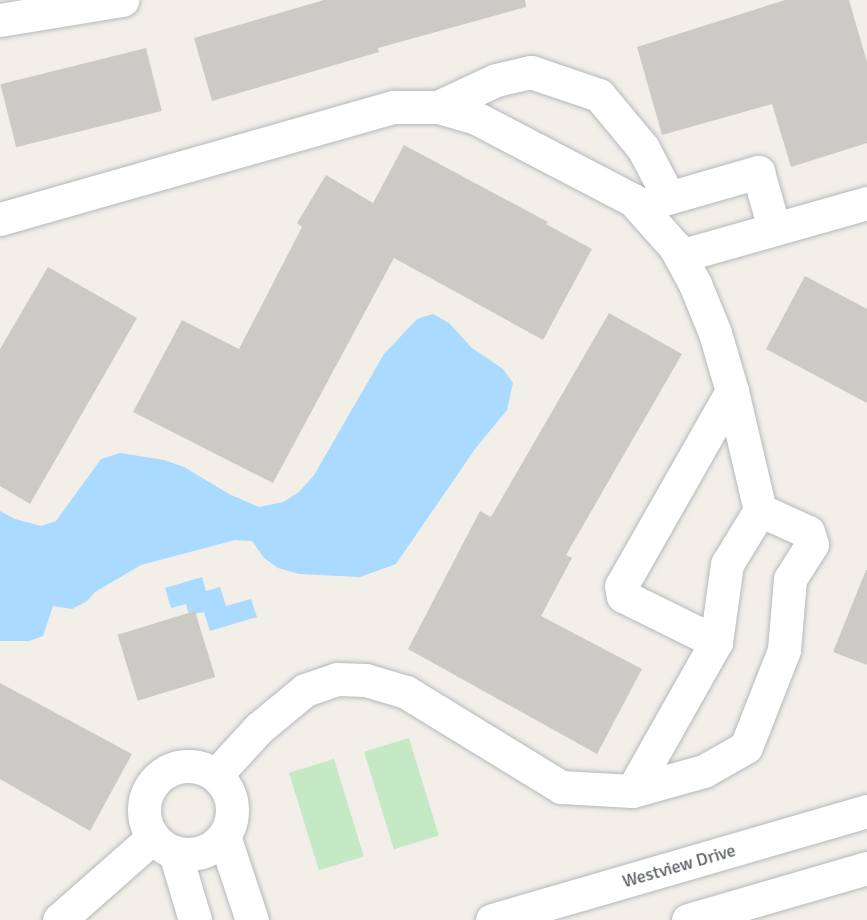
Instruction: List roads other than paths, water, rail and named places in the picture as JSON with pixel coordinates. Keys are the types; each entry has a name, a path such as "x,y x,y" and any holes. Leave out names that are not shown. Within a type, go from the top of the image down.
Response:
{"street":[{"path":"0,20 122,0"},
{"path":"438,107 496,80 531,72 599,94 643,148 657,224 680,256 715,333 732,391 760,510 727,564 716,642 632,791"},
{"path":"0,219 394,107 438,107 474,117 633,200 654,202 758,172 774,228"},
{"path":"680,256 867,203"},
{"path":"716,642 623,596 621,586 732,391"},
{"path":"216,775 259,728 305,690 337,679 366,680 406,692 561,787 632,791 705,771 746,747 752,736 757,717 784,650 790,579 812,544 808,532 760,510"},
{"path":"164,845 189,855 214,846 224,836 233,811 226,785 216,775 204,768 189,765 175,767 162,773 152,783 146,796 144,810 146,825 164,845 195,920"},
{"name":"Westview Drive","path":"492,920 867,811"},
{"path":"224,836 252,920"},
{"path":"59,920 164,845"},
{"path":"688,920 867,868"}],"water":[{"path":"433,314 449,323 472,348 503,369 513,383 507,410 475,449 396,564 360,577 299,574 278,568 264,558 252,541 235,540 141,565 95,592 87,601 72,609 53,606 43,636 29,641 0,641 0,511 15,519 41,526 56,521 101,459 120,453 164,460 184,467 229,494 259,507 283,502 299,492 314,475 384,354 417,319"},
{"path":"202,577 206,591 220,587 226,606 251,599 257,617 210,631 204,612 189,615 186,604 171,608 165,588"}]}
